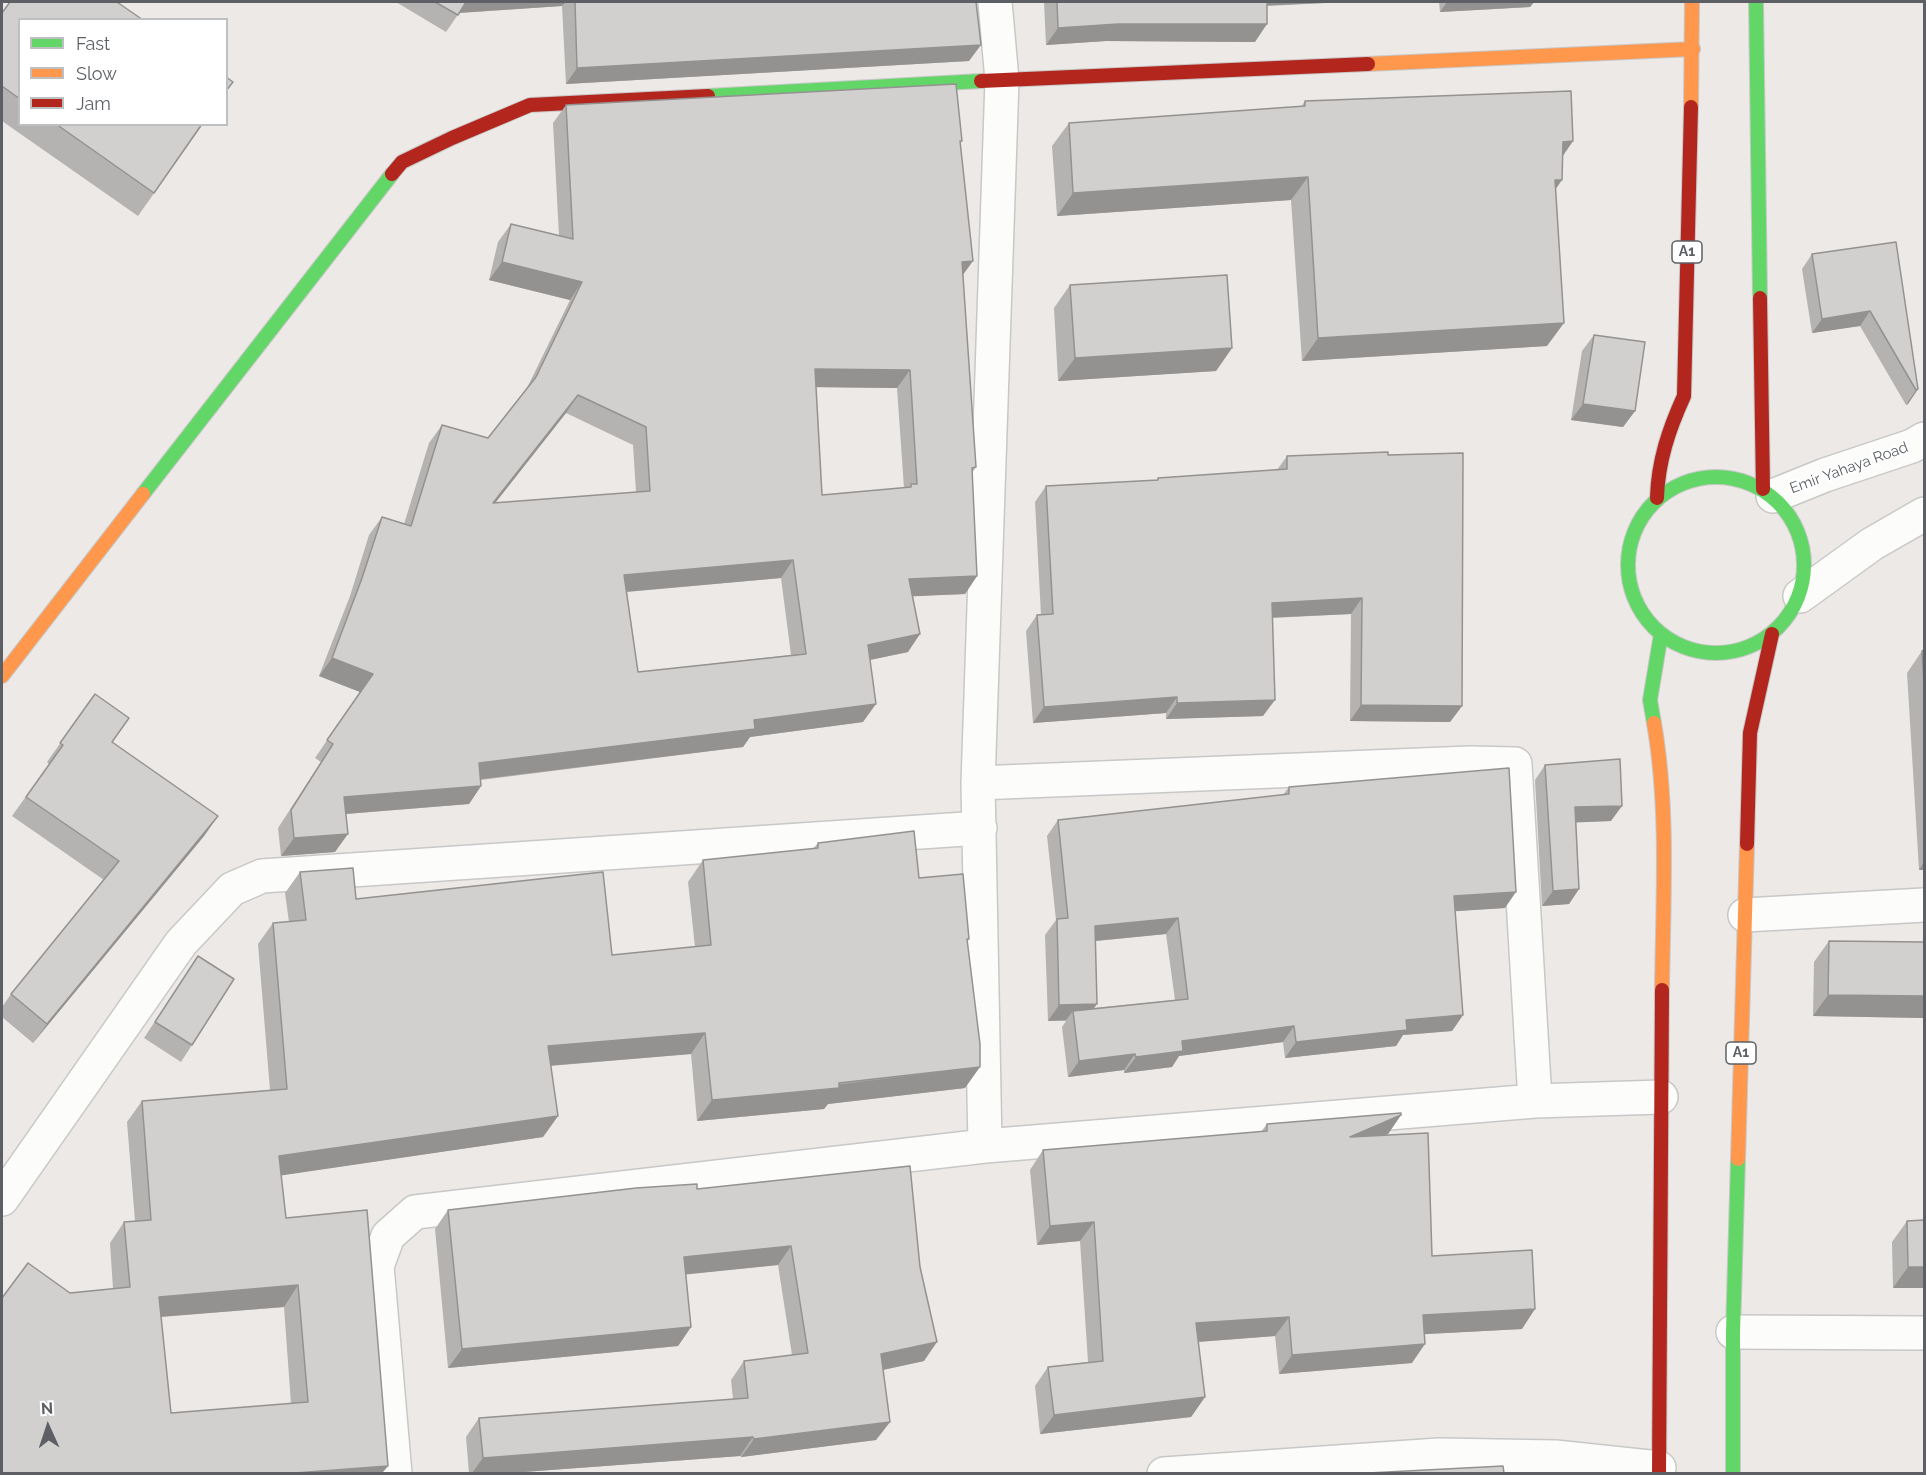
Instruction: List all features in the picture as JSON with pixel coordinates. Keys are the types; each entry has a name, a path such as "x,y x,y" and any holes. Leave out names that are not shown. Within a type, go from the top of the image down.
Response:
{"main road":[{"name":"A1","path":"1657,498 1656,477 1666,438 1684,396 1693,49 1692,2"},
{"path":"1756,2 1768,493"},
{"path":"2,676 402,162 530,105 1002,80 1693,49"},
{"path":"1709,477 1737,478 1768,493 1791,517 1802,542 1805,569 1800,596 1788,617 1772,634 1746,648 1716,654 1687,649 1661,634 1640,612 1629,583 1628,552 1638,523 1657,498 1681,484 1709,477"},
{"path":"1659,1471 1663,823 1661,763 1650,700 1661,634"},
{"name":"A1","path":"1733,1473 1734,1332 1750,733 1772,634"}],"street":[{"path":"985,1146 978,783 1002,80 995,2"},
{"name":"Emir Yahaya Road","path":"1768,493 1912,446 1924,439"},
{"path":"1800,596 1872,544 1924,514"},
{"path":"978,783 1470,763 1515,764 1535,1101"},
{"path":"2,1199 181,943 232,889 262,876 980,828"},
{"path":"1745,915 1924,905"},
{"path":"395,1473 377,1266 388,1236 415,1212 985,1146 1535,1101 1661,1097"},
{"path":"1734,1332 1924,1334"},
{"path":"1164,1473 1439,1455 1555,1457 1659,1471"}],"building":[{"path":"10,2 117,2 140,18 18,18 18,98 2,86 2,13"},
{"path":"435,2 466,2 458,15"},
{"path":"575,2 976,2 981,45 577,68"},
{"path":"1057,2 1267,2 1267,24 1118,24 1058,28"},
{"path":"228,78 233,82 228,88"},
{"path":"956,84 973,261 962,262 976,467 972,468 977,576 909,579 920,634 868,645 876,704 754,720 755,729 479,763 481,786 344,797 348,834 294,838 291,810 333,744 327,740 373,674 332,658 382,517 411,526 442,425 488,438 536,377 582,282 502,262 511,224 573,239 566,105","holes":["815,369 910,370 917,484 911,484 911,487 822,495","578,395 646,427 650,491 493,503","793,560 806,654 638,672 624,575"]},
{"path":"1571,91 1573,141 1563,142 1562,180 1555,180 1564,323 1318,338 1308,177 1073,193 1069,123 1305,106 1305,101"},
{"path":"59,126 201,126 154,193"},
{"path":"1896,242 1918,389 1916,390 1870,311 1822,319 1812,254"},
{"path":"1227,275 1232,348 1075,358 1070,285"},
{"path":"1594,335 1645,342 1635,411 1583,404"},
{"path":"1388,452 1388,455 1463,453 1462,706 1361,705 1362,598 1272,603 1275,700 1177,703 1177,697 1044,707 1037,615 1053,614 1046,486 1158,480 1158,478 1287,469 1287,456"},
{"path":"1924,650 1924,684 1922,651"},
{"path":"95,694 129,718 112,742 218,816 47,1024 11,994 119,861 26,797 63,745 60,743"},
{"path":"1620,759 1622,806 1575,807 1579,889 1553,891 1545,765"},
{"path":"1509,768 1516,892 1454,896 1463,1015 1406,1020 1407,1030 1296,1042 1294,1026 1182,1041 1183,1051 1079,1061 1073,1011 1188,999 1178,918 1095,926 1097,1004 1059,1005 1057,919 1068,918 1058,820 1289,794 1289,787"},
{"path":"914,831 919,878 963,874 969,939 967,939 980,1044 980,1067 839,1083 839,1088 712,1100 705,1033 548,1046 558,1116 279,1156 286,1218 367,1210 388,1466 295,1473 2,1473 2,1298 28,1263 70,1293 130,1287 124,1222 151,1220 142,1101 287,1089 273,923 306,920 300,872 353,868 356,899 603,872 612,955 711,945 703,860 818,848 818,843","holes":["298,1285 308,1402 171,1413 159,1297"]},
{"path":"1829,941 1924,942 1924,996 1828,995"},
{"path":"198,956 234,979 192,1045 155,1022"},
{"path":"1401,1113 1401,1115 1350,1137 1428,1133 1432,1256 1532,1250 1535,1309 1423,1315 1425,1344 1292,1355 1289,1317 1196,1323 1205,1397 1054,1415 1048,1367 1103,1361 1094,1222 1050,1226 1043,1150 1267,1131 1267,1124"},
{"path":"910,1166 920,1267 937,1342 881,1354 890,1422 754,1439 753,1437 483,1458 479,1418 748,1398 744,1361 808,1353 791,1246 684,1257 691,1327 462,1349 448,1210 636,1188 697,1184 697,1189"},
{"path":"1924,1220 1924,1267 1908,1267 1907,1221"},
{"path":"1503,1466 1504,1473 1368,1473"}],"traffic: fast":[{"path":"1756,2 1760,298"},
{"path":"708,96 981,81"},
{"path":"143,494 392,174"},
{"path":"1716,477 1750,484 1765,492 1778,503 1789,516 1797,531 1804,565 1797,599 1789,614 1778,627 1765,638 1750,646 1716,653 1682,646 1667,638 1654,627 1643,614 1635,599 1628,565 1635,531 1643,516 1654,503 1667,492 1682,484 1716,477"},
{"path":"1654,723 1650,700 1661,634"},
{"path":"1733,1474 1733,1332 1738,1159"}],"traffic: slow":[{"path":"1691,107 1692,2"},
{"path":"1368,64 1693,49"},
{"path":"2,676 143,494"},
{"path":"1654,723 1659,756 1663,822 1662,990"},
{"path":"1738,1159 1747,844"}],"traffic: jam":[{"path":"981,81 1368,64"},
{"path":"392,174 402,162 530,105 708,96"},
{"path":"1657,498 1665,446 1684,396 1691,107"},
{"path":"1760,298 1763,489"},
{"path":"1747,844 1750,733 1772,634"},
{"path":"1659,1474 1662,990"}]}
